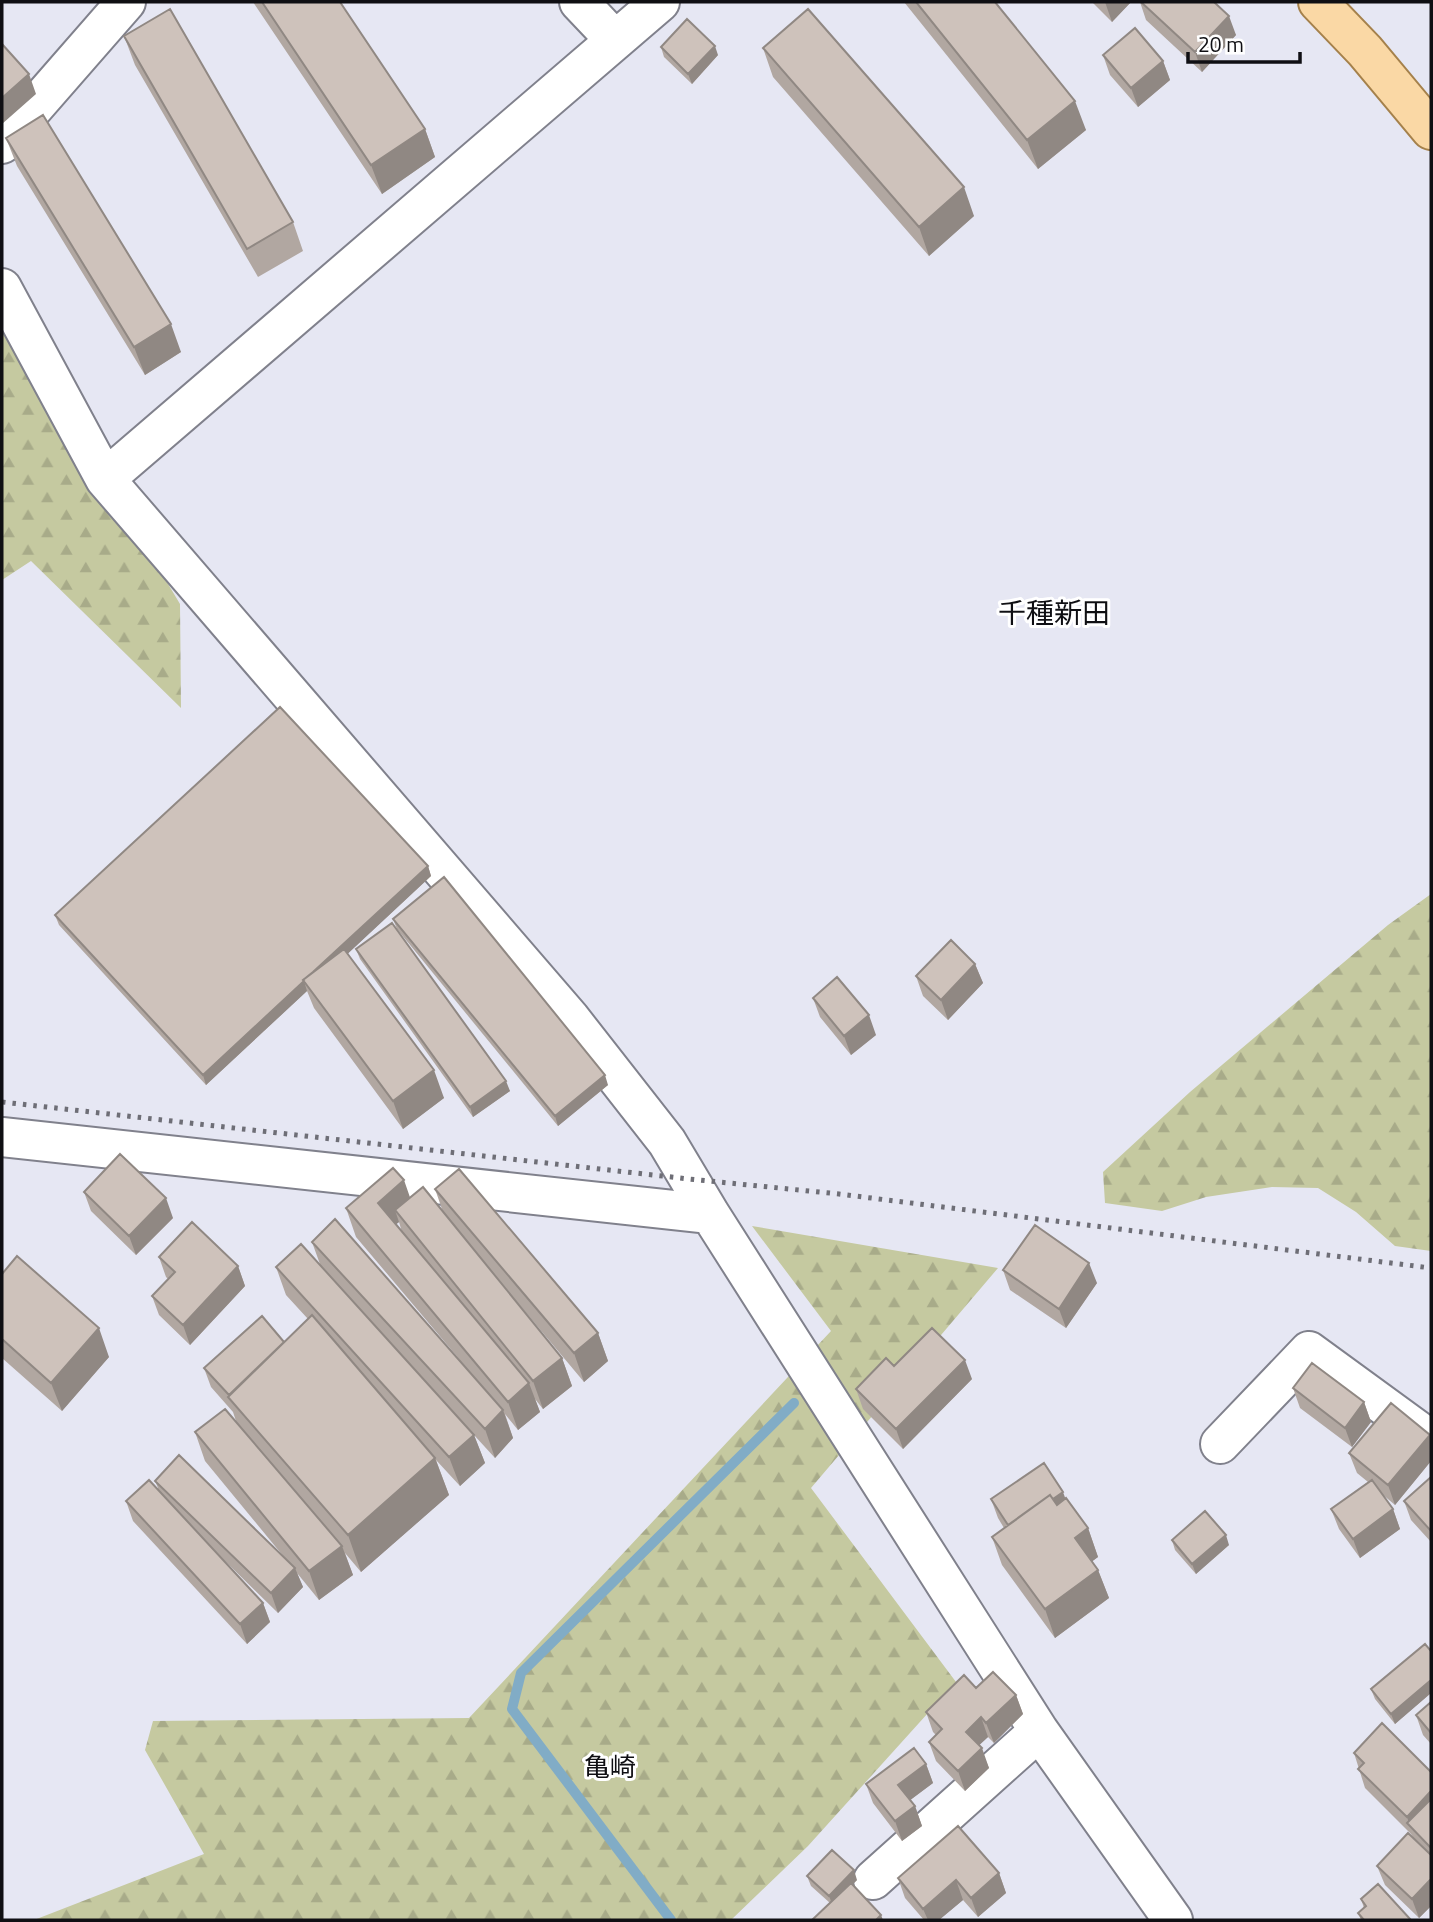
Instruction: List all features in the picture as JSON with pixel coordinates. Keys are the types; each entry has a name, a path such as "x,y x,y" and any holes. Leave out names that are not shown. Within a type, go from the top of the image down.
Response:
{"main road":[{"path":"1318,2 1365,51 1431,130"}],"street":[{"path":"2,144 126,2"},
{"path":"579,2 615,40"},
{"path":"105,479 660,2"},
{"path":"2,288 105,479 570,1018 667,1142 1039,1731 1159,1915"},
{"path":"2,1137 710,1214"},
{"path":"1220,1444 1309,1351 1431,1440"},
{"path":"873,1880 1039,1731"}],"green space":[{"path":"2,306 180,604 181,708 31,561 2,580"},
{"path":"1431,894 1431,1251 1395,1246 1356,1212 1318,1188 1272,1187 1206,1197 1162,1211 1105,1203 1103,1172 1190,1092 1388,925"},
{"path":"752,1226 998,1268 811,1488 956,1682 808,1846 731,1920 34,1920 204,1854 145,1750 153,1721 469,1718 831,1331"}],"building":[{"path":"262,2 340,2 425,129 371,165"},
{"path":"916,2 995,2 1075,101 1027,140"},
{"path":"1141,2 1214,2 1229,16 1195,52"},
{"path":"170,9 293,222 247,249 124,36"},
{"path":"808,9 964,187 919,227 763,48"},
{"path":"687,19 715,46 688,74 661,47"},
{"path":"1135,28 1163,61 1131,88 1103,55"},
{"path":"2,44 29,74 2,98"},
{"path":"43,115 171,324 134,347 6,138"},
{"path":"280,707 428,866 203,1075 55,915"},
{"path":"444,877 605,1075 555,1116 393,919"},
{"path":"392,923 506,1081 470,1107 356,949"},
{"path":"951,940 975,964 941,1000 916,976"},
{"path":"344,949 434,1070 393,1101 303,980"},
{"path":"837,977 869,1015 844,1036 813,998"},
{"path":"120,1154 166,1198 129,1236 84,1192"},
{"path":"393,1168 404,1180 378,1203 529,1383 508,1402 346,1208"},
{"path":"459,1169 598,1333 574,1353 435,1189"},
{"path":"423,1187 562,1358 533,1381 395,1210"},
{"path":"335,1219 503,1410 485,1429 312,1242"},
{"path":"192,1222 238,1266 183,1325 152,1296 175,1272 159,1257"},
{"path":"1035,1225 1089,1263 1059,1309 1003,1270"},
{"path":"301,1244 474,1435 449,1457 276,1267"},
{"path":"17,1256 99,1328 51,1383 2,1339 2,1274"},
{"path":"312,1315 435,1458 348,1535 228,1397"},
{"path":"262,1316 284,1342 229,1395 204,1368"},
{"path":"932,1328 965,1360 896,1429 856,1389 886,1358 894,1366"},
{"path":"1312,1363 1364,1402 1345,1428 1293,1388"},
{"path":"1391,1403 1430,1435 1388,1485 1349,1453"},
{"path":"225,1409 342,1546 309,1571 195,1432"},
{"path":"179,1455 295,1568 271,1593 155,1481"},
{"path":"1044,1463 1063,1492 1053,1499 1050,1495 1008,1525 991,1499"},
{"path":"1431,1477 1431,1531 1404,1501"},
{"path":"149,1480 263,1603 240,1624 126,1501"},
{"path":"1372,1480 1393,1509 1353,1539 1331,1509"},
{"path":"1050,1495 1057,1505 1066,1498 1088,1528 1075,1538 1098,1570 1045,1609 992,1537"},
{"path":"1205,1511 1226,1535 1192,1564 1172,1540"},
{"path":"1425,1644 1431,1651 1431,1680 1391,1714 1371,1689"},
{"path":"993,1672 1016,1695 986,1723 981,1717 966,1732 982,1748 958,1771 929,1742 942,1729 926,1712 964,1675 976,1688"},
{"path":"1431,1702 1431,1733 1416,1715"},
{"path":"1382,1723 1431,1772 1431,1791 1407,1817 1358,1769 1364,1763 1354,1753"},
{"path":"914,1748 926,1764 898,1785 915,1806 895,1821 866,1784"},
{"path":"1431,1799 1431,1848 1407,1823"},
{"path":"958,1826 999,1873 971,1898 956,1880 923,1909 898,1878"},
{"path":"1408,1833 1431,1855 1431,1879 1412,1899 1377,1866"},
{"path":"832,1850 854,1870 829,1896 807,1876"},
{"path":"851,1883 881,1915 876,1920 812,1920"},
{"path":"1378,1884 1411,1920 1364,1920 1358,1913 1366,1906 1361,1899"}],"waterway":[{"path":"671,1920 512,1709 521,1673 794,1403"}],"railway":[{"path":"2,1102 839,1194 1431,1268"}],"district":[{"name":"千種新田","path":"1054,612"},
{"name":"亀崎","path":"610,1766"}]}
